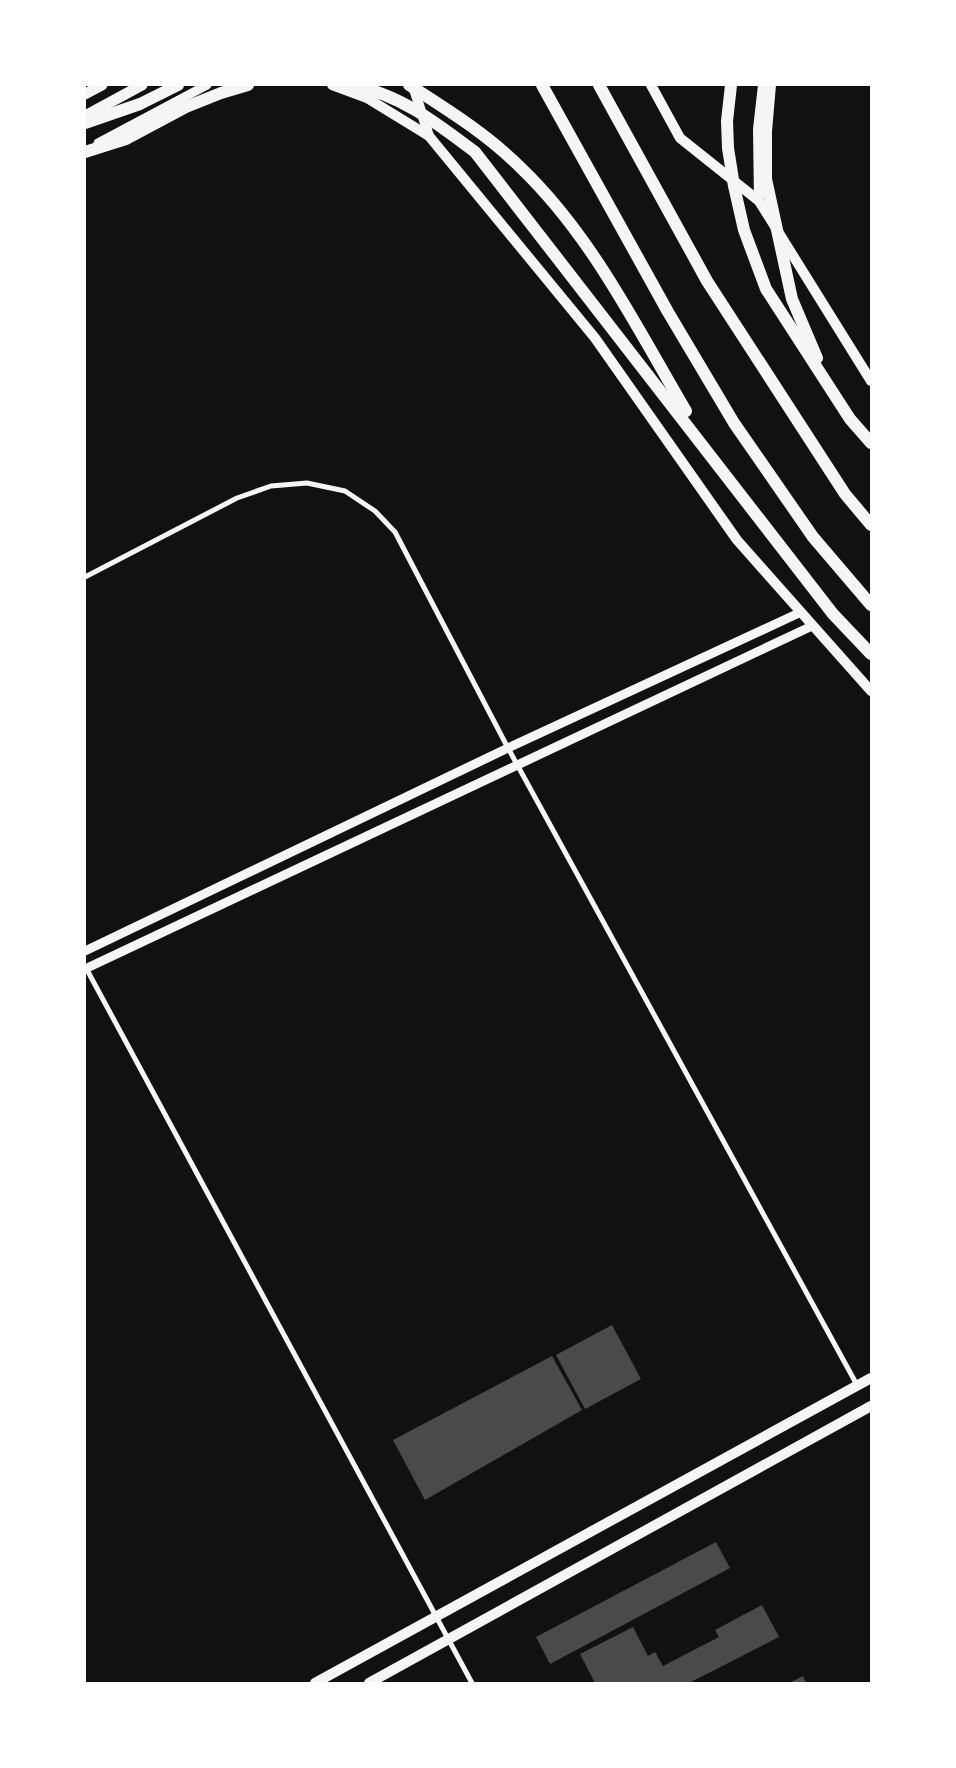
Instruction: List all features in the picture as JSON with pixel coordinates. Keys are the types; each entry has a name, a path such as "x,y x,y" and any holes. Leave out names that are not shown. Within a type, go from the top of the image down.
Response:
{"highway":[{"path":"85,123 140,104 178,85"},
{"path":"85,151 126,139 186,107 248,85"},
{"path":"350,85 370,88 398,100 436,123 475,152 714,458 832,614 871,654"},
{"path":"411,85 469,124 521,168 562,213 601,268 714,458"},
{"path":"542,85 668,312 739,432 813,536 871,605"},
{"path":"600,85 707,281 845,494 871,525"},
{"path":"731,85 727,121 728,148 744,230 766,289 850,418 871,444"},
{"path":"770,85 766,131 766,179 792,299 830,388"}],"main road":[{"path":"85,94 102,85"},
{"path":"85,116 142,85"},
{"path":"332,85 367,98 429,136 595,338 737,540 799,613 871,691"},
{"path":"411,85 429,136"},
{"path":"651,85 680,138 759,201 871,381"},
{"path":"759,201 758,129 763,85"},
{"path":"315,1683 871,1377"},
{"path":"368,1683 870,1409"}],"street":[{"path":"85,151 207,85"},
{"path":"85,577 237,498 271,486 307,483 345,491 375,511 395,532 508,748 857,1385"},
{"path":"85,951 508,748 799,613"},
{"path":"472,1683 86,968 812,626"}],"building":[{"path":"612,1325 641,1379 585,1409 556,1355"},
{"path":"552,1356 582,1410 425,1500 393,1440"},
{"path":"716,1542 730,1568 550,1664 536,1637"},
{"path":"762,1605 779,1637 689,1683 595,1683 580,1654 633,1627 648,1656 655,1652 663,1666 719,1637 715,1630"},
{"path":"803,1676 806,1683 789,1683"}]}
